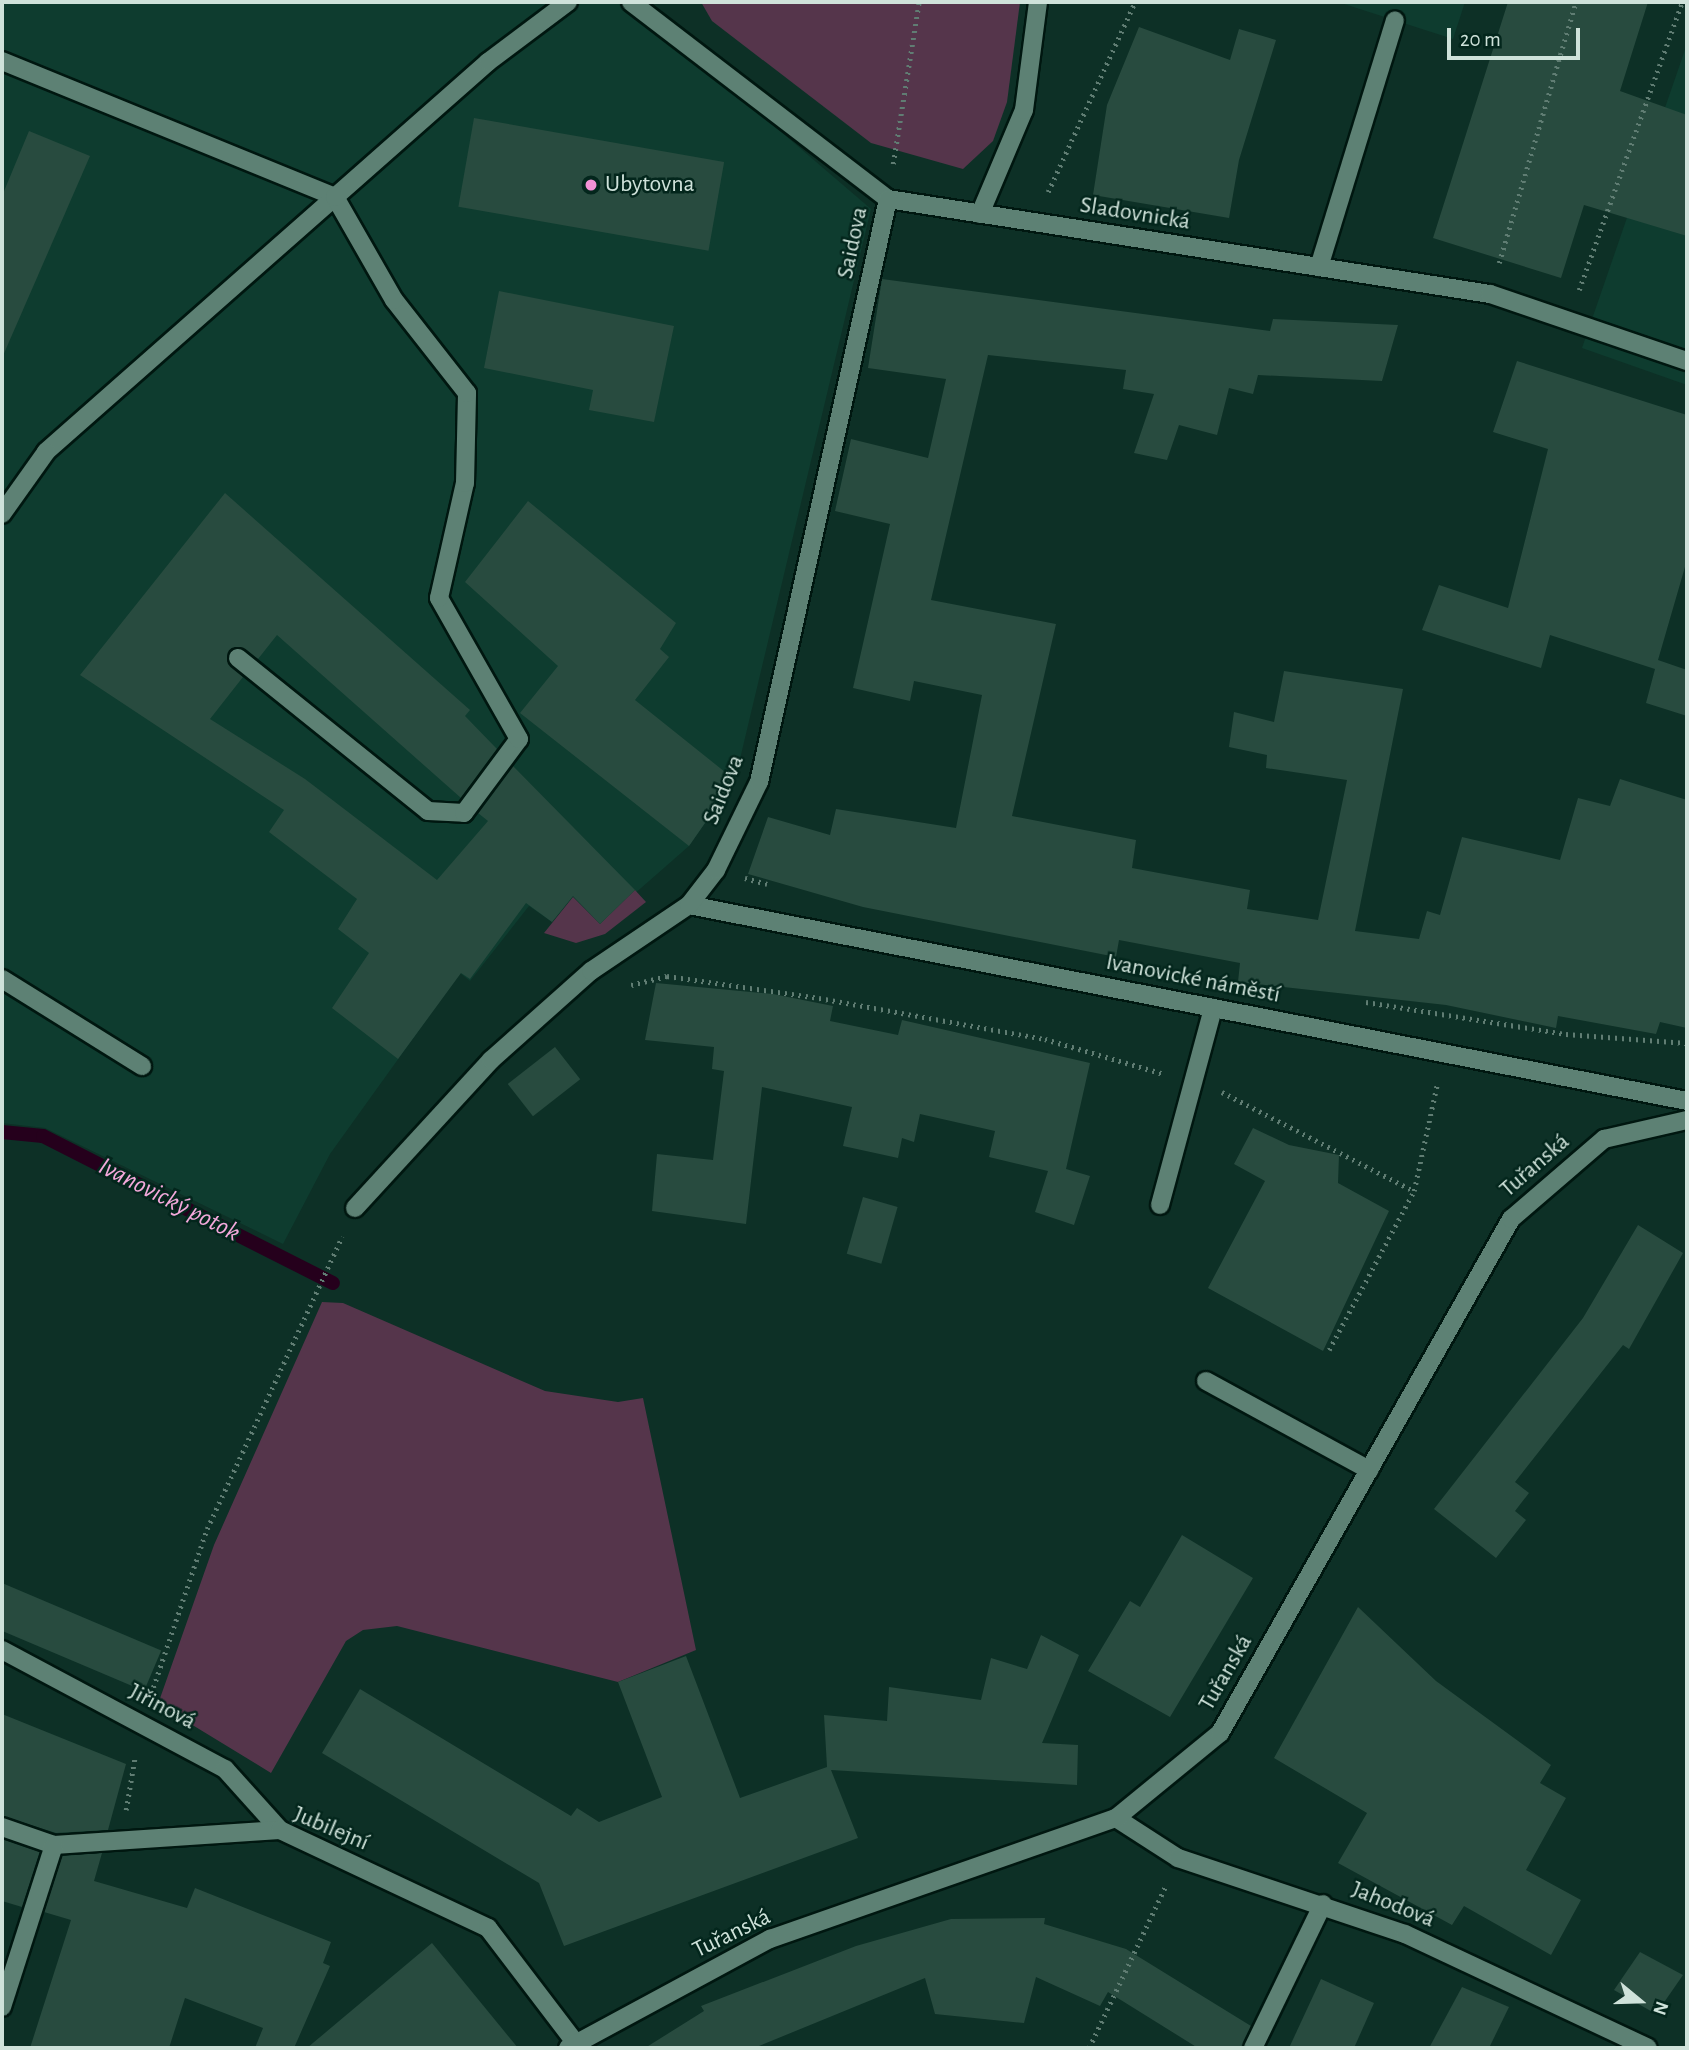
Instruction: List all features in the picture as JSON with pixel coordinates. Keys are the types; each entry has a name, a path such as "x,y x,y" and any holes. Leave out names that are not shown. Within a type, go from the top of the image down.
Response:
{"street":[{"path":"2,514 46,452 488,62 568,2"},
{"name":"Sladovnická","path":"631,2 888,199 1490,294 1687,361"},
{"path":"980,214 1024,110 1038,2"},
{"path":"1320,267 1395,20"},
{"path":"2,61 335,197 394,300 467,393 465,482 439,598 519,739 464,813 428,811 238,658"},
{"name":"Saidova","path":"355,1208 491,1060 591,971 689,905 716,870 759,782 888,199"},
{"name":"Ivanovické náměstí","path":"689,905 1687,1101"},
{"path":"2,979 142,1066"},
{"path":"1160,1205 1196,1083 1213,1008"},
{"name":"Tuřanská","path":"571,2045 770,1939 1116,1818 1220,1733 1511,1219 1604,1139 1687,1120"},
{"path":"1206,1381 1369,1470"},
{"name":"Jiřinová","path":"2,1650 225,1769 280,1830"},
{"name":"Jahodová","path":"1116,1818 1178,1857 1405,1934 1648,2048"},
{"name":"Jubilejní","path":"2,1827 54,1845 120,1845 280,1830 488,1928 571,2045"},
{"path":"2,2007 54,1845"},
{"path":"1253,2048 1323,1904"}],"path":[{"path":"888,199 919,2"},
{"path":"1034,223 1135,2"},
{"path":"1490,294 1576,2"},
{"path":"1569,320 1682,2"},
{"path":"627,986 667,976 819,998 1045,1040 1196,1083 1414,1191"},
{"path":"1329,1350 1414,1191 1444,1053"},
{"path":"120,1845 141,1723 206,1529 355,1208"},
{"path":"1089,2048 1178,1857"}],"shaded area":[{"path":"2,2 630,2 871,209 735,780 689,846 600,924 573,897 552,922 529,906 470,981 460,973 330,1154 283,1244 45,1128 2,1123"},
{"path":"701,2 1020,2 1007,102 993,141 963,169 871,143 712,21"},
{"path":"1338,2 1465,2 1453,39"},
{"path":"1687,44 1687,385 1582,348"},
{"path":"635,890 646,902 605,934 576,943 544,933 573,897 600,924"},
{"path":"322,1302 343,1303 545,1391 618,1402 643,1398 696,1650 618,1682 397,1626 363,1630 346,1641 271,1773 158,1704 214,1545"}],"building":[{"path":"1508,2 1648,2 1620,91 1687,115 1687,236 1584,205 1561,278 1433,238"},
{"path":"1139,27 1230,60 1239,29 1276,40 1239,160 1229,218 1093,195 1107,105"},
{"name":"Ubytovna","path":"474,118 724,162 709,251 458,207"},
{"path":"29,131 90,156 2,358 2,196"},
{"path":"882,279 1270,331 1273,319 1398,325 1382,381 1258,375 1253,394 1229,388 1217,435 1179,425 1167,460 1134,453 1154,394 1123,389 1126,370 988,355 931,600 1056,624 1012,816 1136,840 1132,868 1250,890 1247,909 1318,920 1347,780 1266,768 1267,755 1229,747 1234,712 1274,722 1284,671 1403,689 1355,931 1419,939 1427,911 1440,915 1462,837 1560,860 1578,798 1610,806 1620,779 1687,800 1687,1028 1660,1022 1656,1034 1558,1016 1556,1028 1446,1005 1238,982 1240,963 1119,940 1116,957 863,907 748,874 768,817 830,835 836,809 956,828 982,695 914,681 910,701 853,688 890,524 835,511 851,439 928,458 946,379 868,368"},
{"path":"499,291 674,326 654,422 589,410 593,390 484,368"},
{"path":"1517,361 1687,415 1687,560 1658,660 1687,670 1687,716 1646,703 1655,669 1550,635 1541,668 1422,630 1439,585 1508,608 1548,449 1493,432"},
{"path":"225,493 470,710 465,716 497,749 461,798 277,635 258,659 240,647 229,651 228,663 243,677 210,719 305,779 437,880 488,821 478,813 513,766 635,890 600,924 573,896 552,922 526,903 470,979 461,973 398,1059 332,1008 369,953 338,929 357,899 269,832 284,810 80,675"},
{"path":"528,501 676,623 660,649 669,657 635,700 735,780 689,846 520,713 558,666 465,582"},
{"path":"656,983 773,994 833,1006 830,1021 898,1035 902,1020 1090,1063 1066,1169 1090,1176 1074,1225 1035,1212 1048,1171 989,1157 995,1131 920,1114 914,1142 902,1138 898,1158 843,1146 852,1107 762,1087 746,1224 652,1211 657,1154 713,1160 724,1071 712,1069 714,1047 645,1040"},
{"path":"555,1047 580,1079 533,1116 508,1084"},
{"path":"1253,1128 1289,1145 1339,1155 1338,1183 1389,1211 1323,1351 1208,1288 1265,1181 1234,1164"},
{"path":"863,1197 898,1207 881,1264 847,1254"},
{"path":"1638,1225 1683,1253 1629,1349 1623,1345 1515,1482 1529,1493 1515,1511 1526,1520 1496,1558 1434,1509 1583,1318"},
{"path":"1182,1535 1253,1578 1170,1717 1088,1671 1130,1601 1140,1607"},
{"path":"2,1583 161,1651 144,1691 2,1631"},
{"path":"1358,1607 1436,1681 1551,1765 1540,1783 1566,1798 1526,1870 1581,1900 1551,1955 1464,1906 1452,1925 1338,1863 1367,1813 1274,1758"},
{"path":"1041,1635 1079,1655 1042,1743 1078,1745 1077,1785 831,1770 858,1838 564,1946 539,1883 322,1753 360,1689 571,1816 577,1808 599,1822 662,1797 618,1682 686,1656 740,1798 827,1767 824,1715 887,1721 889,1687 981,1700 991,1658 1027,1669"},
{"path":"2,1714 126,1764 108,1830 56,1833 2,1816"},
{"path":"2,1839 40,1852 22,1907 2,1901"},
{"path":"102,1853 94,1881 187,1908 195,1888 331,1942 323,1963 330,1966 294,2048 255,2048 263,2028 185,1998 169,2048 30,2048 71,1920 44,1912 62,1856"},
{"path":"1045,1918 1044,1924 1126,1949 1251,2026 1242,2048 1198,2048 1108,1992 1100,2006 1036,1977 1024,2023 935,2014 925,1978 754,2048 645,2048 704,2011 701,2006 856,1946 951,1919"},
{"path":"432,1943 518,2048 307,2048"},
{"path":"1640,1952 1683,1975 1656,2014 1614,1990"},
{"path":"1321,1979 1374,2003 1354,2048 1289,2048"},
{"path":"1462,1987 1509,2007 1489,2048 1429,2048"}],"waterway":[{"name":"Ivanovický potok","path":"2,1132 43,1136 333,1283"}],"place":[{"name":"Ubytovna","path":"591,185"}]}
